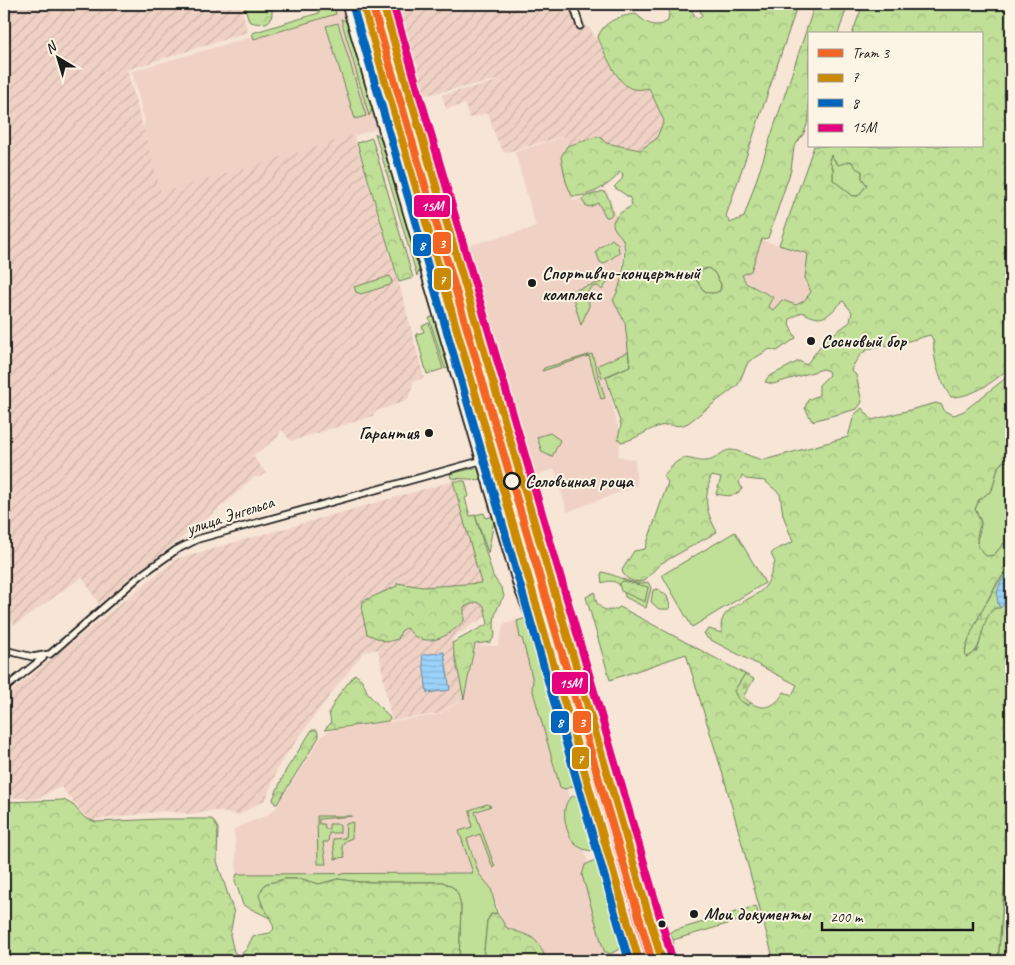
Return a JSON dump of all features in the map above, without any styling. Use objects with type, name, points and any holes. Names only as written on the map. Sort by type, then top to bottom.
[{"type":"main road","points":[[363,4],[639,961]]},
{"type":"main road","points":[[383,4],[662,961]]},
{"type":"main road","points":[[459,336],[477,331]]},
{"type":"main road","points":[[556,675],[561,686],[570,689],[577,682],[576,670]]},
{"type":"main road","points":[[567,715],[567,704],[574,696],[581,698],[587,708]]},
{"type":"street","points":[[345,4],[517,587],[530,619],[550,653]]},
{"type":"street","points":[[386,14],[390,4]]},
{"type":"street","points":[[573,4],[580,26]]},
{"type":"street","points":[[480,461],[487,456],[491,446]]},
{"type":"street","name":"улица Энгельса","points":[[4,689],[47,655],[59,648],[147,570],[176,550],[198,539],[480,461]]},
{"type":"street","points":[[4,650],[26,656],[47,655]]},
{"type":"shaded area","points":[[4,4],[240,4],[248,32],[127,70],[161,193],[352,136],[401,291],[424,378],[414,381],[408,400],[374,412],[373,416],[291,441],[281,429],[278,437],[253,456],[266,473],[260,477],[254,477],[228,501],[99,604],[82,577],[15,625],[4,612]]},
{"type":"shaded area","points":[[351,4],[358,4],[393,124],[354,136],[401,291],[200,347],[138,146],[145,122],[132,71],[276,30],[275,26]]},
{"type":"shaded area","points":[[394,4],[573,4],[580,26],[589,27],[625,85],[634,90],[649,88],[664,122],[660,132],[651,144],[640,150],[606,143],[599,136],[567,146],[564,136],[504,153],[495,135],[488,113],[469,118],[465,104],[446,109],[442,95],[498,81],[517,89],[497,80],[421,96]]},
{"type":"shaded area","points":[[565,136],[573,201],[606,190],[624,238],[621,272],[631,367],[606,379],[621,439],[618,456],[635,460],[637,486],[567,512],[555,469],[533,476],[466,246],[536,227],[515,152]]},
{"type":"shaded area","points":[[762,240],[809,254],[812,292],[796,308],[775,311],[768,307],[774,297],[745,281],[743,275],[751,272]]},
{"type":"shaded area","points":[[453,481],[494,611],[452,638],[464,699],[437,714],[391,720],[378,649],[364,652],[326,700],[279,765],[266,799],[239,815],[214,811],[191,814],[163,811],[94,820],[88,819],[61,787],[36,799],[4,797],[4,697],[176,559]]},
{"type":"shaded area","points":[[517,620],[617,961],[539,961],[505,931],[493,893],[473,873],[237,874],[234,829],[267,815],[275,809],[322,736],[330,730],[437,715],[465,699],[476,645],[498,646],[503,625]]},
{"type":"green space","points":[[244,4],[277,4],[273,6],[270,21],[261,24],[249,21]]},
{"type":"green space","points":[[317,4],[333,4],[336,14],[254,39],[252,33],[319,13]]},
{"type":"green space","points":[[346,4],[355,4],[486,446],[483,451],[479,450]]},
{"type":"green space","points":[[366,4],[380,4],[467,322],[465,326],[461,324]]},
{"type":"green space","points":[[670,4],[688,4],[696,18],[702,16],[698,4],[798,4],[726,216],[730,223],[744,217],[815,4],[848,4],[839,32],[808,32],[808,122],[804,133],[794,147],[791,170],[768,238],[762,239],[751,271],[742,275],[746,283],[773,297],[768,306],[773,310],[782,300],[796,305],[804,301],[811,292],[805,278],[808,254],[779,245],[813,148],[982,148],[982,32],[853,32],[863,4],[1011,4],[1011,366],[984,387],[968,394],[951,397],[937,369],[933,341],[930,335],[874,347],[860,356],[851,370],[856,375],[862,402],[857,409],[812,421],[805,408],[808,400],[819,395],[819,385],[829,375],[828,371],[823,369],[773,384],[765,382],[768,377],[799,361],[806,365],[825,340],[850,322],[852,312],[843,301],[825,317],[809,316],[802,312],[790,319],[789,325],[796,338],[777,351],[770,349],[748,362],[738,385],[688,423],[676,426],[659,426],[632,439],[621,442],[618,438],[621,425],[606,377],[630,366],[625,323],[613,300],[619,288],[625,253],[623,240],[615,230],[613,223],[618,215],[632,205],[630,198],[614,187],[622,179],[623,174],[620,172],[611,182],[599,190],[585,195],[572,196],[566,182],[561,157],[567,146],[599,136],[606,143],[640,150],[656,139],[664,121],[649,88],[633,89],[622,81],[612,67],[598,37],[608,23],[624,16],[636,14],[651,24],[659,25],[668,21]],"holes":[[[831,155],[838,165],[851,161],[857,169],[862,171],[862,178],[867,185],[858,196],[853,196],[833,180],[833,169],[829,160]],[[708,268],[714,272],[721,284],[720,291],[710,293],[701,287],[694,275],[695,271]]]},
{"type":"green space","points":[[341,19],[349,23],[373,107],[369,116]]},
{"type":"green space","points":[[396,21],[417,96],[411,94],[390,23]]},
{"type":"green space","points":[[338,23],[366,116],[355,119],[326,26]]},
{"type":"green space","points":[[419,99],[457,237],[452,239],[412,103]]},
{"type":"green space","points":[[375,133],[382,138],[420,267],[417,276]]},
{"type":"green space","points":[[372,138],[413,278],[399,282],[357,143]]},
{"type":"green space","points":[[831,155],[836,163],[850,161],[862,171],[862,178],[867,185],[858,196],[853,196],[833,180],[833,169],[829,160]]},
{"type":"green space","points":[[603,191],[607,195],[610,204],[612,214],[609,217],[606,217],[598,203],[590,207],[586,206],[582,200],[584,197]]},
{"type":"green space","points":[[612,239],[618,244],[619,253],[604,264],[600,262],[596,252]]},
{"type":"green space","points":[[466,260],[514,418],[517,418],[520,429],[515,435],[511,431],[461,263]]},
{"type":"green space","points":[[708,268],[714,272],[721,284],[720,291],[715,293],[704,290],[694,275],[695,271],[702,271]]},
{"type":"green space","points":[[390,276],[392,282],[390,285],[361,294],[356,292],[354,287]]},
{"type":"green space","points":[[609,280],[602,290],[598,286],[592,287],[588,291],[589,306],[581,325],[571,291]]},
{"type":"green space","points":[[436,316],[451,367],[445,369],[429,318]]},
{"type":"green space","points":[[429,323],[443,369],[427,374],[416,334],[424,332],[422,326]]},
{"type":"green space","points":[[469,337],[473,340],[496,415],[501,424],[541,561],[544,579],[573,680],[569,685],[565,683],[466,341]]},
{"type":"green space","points":[[628,352],[630,366],[602,378],[598,365]]},
{"type":"green space","points":[[592,354],[605,398],[601,399],[589,356],[542,371],[544,368]]},
{"type":"green space","points":[[1011,374],[1011,460],[1002,462],[998,467],[992,490],[979,500],[975,509],[981,523],[977,537],[978,545],[986,556],[994,555],[1011,535],[1011,565],[996,584],[975,625],[965,651],[976,652],[980,643],[985,618],[993,609],[1011,599],[1011,802],[998,961],[774,961],[726,785],[686,654],[610,680],[586,597],[595,592],[595,598],[599,606],[607,610],[620,607],[745,674],[734,691],[748,706],[751,703],[761,707],[770,706],[784,692],[792,695],[797,685],[707,638],[704,633],[709,629],[722,633],[721,624],[729,611],[758,593],[766,585],[775,562],[771,554],[775,550],[793,542],[783,515],[780,494],[765,481],[746,479],[742,476],[739,482],[742,489],[739,492],[730,496],[716,494],[721,478],[711,476],[707,492],[707,505],[717,532],[660,564],[644,581],[637,582],[627,578],[622,570],[634,551],[645,549],[668,482],[663,476],[675,463],[683,458],[710,461],[727,450],[731,450],[764,460],[848,437],[854,415],[862,408],[872,420],[936,403],[942,405],[944,411],[954,415],[964,411]]},
{"type":"green space","points":[[550,433],[560,440],[552,457],[542,452],[537,437]]},
{"type":"green space","points":[[515,439],[522,445],[532,478],[524,480],[513,441]]},
{"type":"green space","points":[[1011,460],[1011,535],[994,555],[986,557],[977,544],[981,524],[975,509],[979,500],[992,490],[998,467],[1002,462]]},
{"type":"green space","points":[[475,468],[480,470],[484,480],[451,478],[450,474]]},
{"type":"green space","points":[[453,481],[465,481],[469,496],[465,498],[470,516],[475,515],[493,576],[502,589],[504,596],[495,614],[495,635],[491,642],[475,644],[464,699],[452,643],[488,624],[484,606],[477,602],[464,607],[464,621],[443,637],[431,640],[416,637],[406,628],[401,631],[398,639],[387,642],[367,634],[362,612],[363,601],[397,586],[397,583],[423,587],[481,583]]},
{"type":"green space","points":[[502,509],[534,622],[517,585],[497,511]]},
{"type":"green space","points":[[484,513],[486,518],[493,516],[494,521],[488,553],[475,515]]},
{"type":"green space","points":[[735,532],[765,583],[692,627],[662,575]]},
{"type":"green space","points":[[1011,565],[998,603],[1000,608],[995,608],[990,614],[986,620],[977,649],[966,657],[969,639],[975,625],[990,596]]},
{"type":"green space","points":[[602,572],[631,582],[648,582],[651,588],[646,608],[625,597],[624,592],[617,583],[610,581],[602,583]]},
{"type":"green space","points":[[623,581],[648,587],[645,602],[621,591],[619,584]]},
{"type":"green space","points":[[658,589],[667,596],[669,609],[659,609],[651,602],[653,590]]},
{"type":"green space","points":[[526,618],[549,681],[576,776],[574,786],[565,789],[560,787],[532,688],[533,681],[522,638],[520,638],[517,621]]},
{"type":"green space","points":[[355,674],[362,680],[368,694],[390,718],[388,721],[324,730],[331,723],[329,712],[340,693]]},
{"type":"green space","points":[[745,674],[754,679],[743,697],[751,703],[748,706],[738,699],[734,691]]},
{"type":"green space","points":[[573,700],[579,703],[657,961],[644,961],[615,867],[571,706]]},
{"type":"green space","points":[[312,730],[317,730],[319,737],[277,804],[275,804],[273,799],[286,770]]},
{"type":"green space","points":[[573,796],[580,797],[585,801],[592,814],[599,845],[594,851],[577,846],[570,837],[565,811],[566,805]]},
{"type":"green space","points":[[64,800],[73,805],[85,818],[96,822],[212,819],[218,828],[217,861],[234,913],[230,935],[234,952],[239,955],[246,950],[253,936],[270,933],[274,929],[259,895],[265,884],[285,879],[302,879],[319,884],[338,879],[360,882],[443,882],[454,888],[458,894],[461,906],[459,961],[4,961],[4,802]]},
{"type":"green space","points":[[1011,802],[1011,961],[998,961]]},
{"type":"green space","points":[[487,804],[491,806],[475,812],[495,867],[493,868],[480,834],[467,839],[479,874],[491,888],[497,913],[491,914],[487,921],[483,961],[459,961],[461,906],[454,888],[443,882],[360,882],[338,879],[319,884],[302,879],[285,879],[265,884],[261,905],[272,919],[243,905],[235,880],[237,874],[473,873],[459,831],[472,827],[470,810]]},
{"type":"green space","points":[[317,816],[352,816],[319,819],[319,824],[324,824],[325,829],[329,829],[329,824],[338,824],[340,826],[340,833],[329,833],[328,842],[323,842],[326,864],[318,864]]},
{"type":"green space","points":[[353,822],[352,838],[345,841],[342,846],[345,857],[335,859],[333,839],[345,838],[346,824]]},
{"type":"green space","points":[[627,823],[637,831],[643,842],[644,855],[640,867]]},
{"type":"green space","points":[[595,860],[602,864],[626,939],[623,947],[610,954],[604,951],[582,875],[585,865]]},
{"type":"green space","points":[[756,906],[760,919],[753,921],[751,917],[673,940],[670,932]]},
{"type":"green space","points":[[497,913],[507,928],[528,935],[536,941],[547,961],[483,961],[487,921],[491,914]]},
{"type":"green space","points":[[673,940],[674,944],[667,946],[666,942]]},
{"type":"water","points":[[1011,570],[1011,599],[1000,608],[997,597],[999,587]]},
{"type":"water","points":[[444,652],[450,690],[427,693],[422,655]]},
{"type":"tram line","name":"3","points":[[372,4],[652,961]]},
{"type":"transit line","name":"7","points":[[363,4],[639,961]]},
{"type":"transit line","name":"15М","points":[[373,4],[649,958]]},
{"type":"transit line","name":"7","points":[[383,4],[662,961]]},
{"type":"transit line","name":"15М","points":[[393,4],[672,958]]},
{"type":"transit line","name":"8","points":[[353,7],[629,961]]},
{"type":"transit line","name":"8","points":[[373,7],[652,961]]},
{"type":"place","name":"Спортивно-концертный комплекс","points":[[532,283]]},
{"type":"place","name":"Сосновый бор","points":[[811,341]]},
{"type":"place","name":"Гарантия","points":[[429,433]]},
{"type":"place","name":"Соловьиная роща","points":[[512,481]]},
{"type":"place","name":"Мои документы","points":[[694,914]]}]
